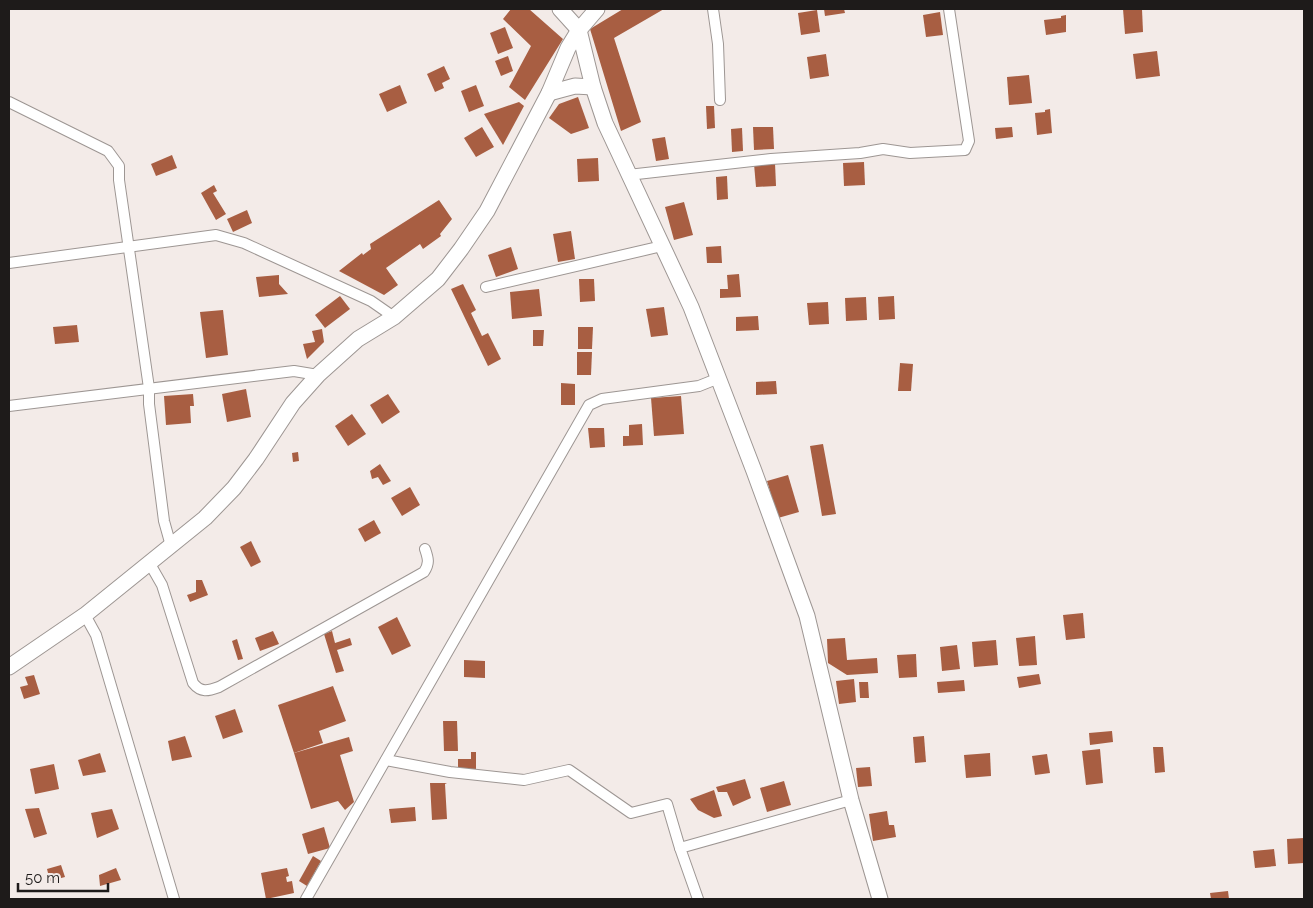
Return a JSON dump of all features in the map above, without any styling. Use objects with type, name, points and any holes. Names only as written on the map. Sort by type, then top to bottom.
[{"type":"street","points":[[560,9],[578,30],[605,123],[691,307],[806,616],[851,800],[880,899]]},
{"type":"street","points":[[9,667],[85,615],[206,518],[234,488],[256,459],[293,403],[318,375],[358,339],[394,316],[438,279],[487,210],[549,94],[568,48],[578,30],[597,9]]},
{"type":"street","points":[[714,9],[718,44],[720,100]]},
{"type":"street","points":[[628,175],[771,159],[860,153],[883,149],[910,153],[965,150],[968,141],[949,9]]},
{"type":"street","points":[[549,94],[575,86],[593,87]]},
{"type":"street","points":[[9,102],[108,151],[119,166],[149,388],[149,404],[164,521],[171,546]]},
{"type":"street","points":[[9,263],[216,236],[244,243],[371,301],[394,316]]},
{"type":"street","points":[[486,287],[662,246]]},
{"type":"street","points":[[9,406],[294,371],[318,375]]},
{"type":"street","points":[[306,899],[589,405],[602,399],[699,386],[719,378]]},
{"type":"street","points":[[150,564],[162,585],[193,683],[198,689],[207,692],[219,688],[424,572],[428,566],[429,559],[425,549]]},
{"type":"street","points":[[85,615],[96,635],[174,899]]},
{"type":"street","points":[[386,760],[450,772],[524,780],[570,770],[631,813],[667,804],[698,899]]},
{"type":"street","points":[[680,848],[851,800]]},
{"type":"building","points":[[511,9],[529,9],[563,39],[525,100],[509,87],[531,46],[503,19]]},
{"type":"building","points":[[623,9],[664,9],[614,38],[641,122],[621,131],[590,29]]},
{"type":"building","points":[[824,9],[844,9],[845,13],[825,16]]},
{"type":"building","points":[[1123,9],[1142,9],[1143,32],[1125,34]]},
{"type":"building","points":[[817,10],[820,32],[801,35],[798,13]]},
{"type":"building","points":[[940,12],[943,35],[926,37],[923,15]]},
{"type":"building","points":[[1066,15],[1066,32],[1046,35],[1044,20],[1061,18],[1061,16]]},
{"type":"building","points":[[505,27],[513,48],[498,54],[490,33]]},
{"type":"building","points":[[1157,51],[1160,76],[1136,79],[1133,54]]},
{"type":"building","points":[[826,54],[829,76],[810,79],[807,57]]},
{"type":"building","points":[[508,56],[513,71],[501,76],[495,61]]},
{"type":"building","points":[[444,66],[450,79],[442,83],[444,88],[435,92],[427,74]]},
{"type":"building","points":[[1029,75],[1032,103],[1009,105],[1007,77]]},
{"type":"building","points":[[400,85],[407,103],[387,112],[379,94]]},
{"type":"building","points":[[476,85],[484,106],[469,112],[461,91]]},
{"type":"building","points":[[578,97],[589,128],[571,134],[549,118],[559,104]]},
{"type":"building","points":[[519,102],[524,106],[503,145],[484,114]]},
{"type":"building","points":[[706,106],[714,106],[715,128],[707,129]]},
{"type":"building","points":[[1050,109],[1052,133],[1037,135],[1035,113],[1045,112],[1045,110]]},
{"type":"building","points":[[482,127],[494,147],[476,157],[464,138]]},
{"type":"building","points":[[753,127],[773,127],[774,149],[754,150]]},
{"type":"building","points":[[1012,127],[1013,137],[996,139],[995,128]]},
{"type":"building","points":[[742,128],[743,151],[732,152],[731,129]]},
{"type":"building","points":[[665,137],[669,159],[656,161],[652,139]]},
{"type":"building","points":[[172,155],[177,168],[156,176],[151,164]]},
{"type":"building","points":[[598,158],[599,181],[578,182],[577,159]]},
{"type":"building","points":[[864,162],[865,185],[844,186],[843,163]]},
{"type":"building","points":[[775,163],[776,186],[756,187],[754,164]]},
{"type":"building","points":[[727,176],[728,199],[717,200],[716,177]]},
{"type":"building","points":[[214,185],[217,191],[213,193],[226,214],[216,220],[201,193]]},
{"type":"building","points":[[439,200],[452,219],[440,234],[441,236],[423,249],[420,244],[386,268],[398,285],[384,295],[339,271],[362,253],[363,255],[371,249],[370,244]]},
{"type":"building","points":[[684,202],[693,235],[674,240],[665,207]]},
{"type":"building","points":[[247,210],[252,223],[233,232],[227,219]]},
{"type":"building","points":[[571,231],[575,259],[558,262],[553,234]]},
{"type":"building","points":[[721,246],[722,263],[707,263],[706,247]]},
{"type":"building","points":[[511,247],[518,269],[496,277],[488,255]]},
{"type":"building","points":[[739,274],[741,297],[720,298],[720,289],[728,289],[727,275]]},
{"type":"building","points":[[279,275],[279,284],[288,294],[259,297],[256,277]]},
{"type":"building","points":[[579,279],[594,279],[595,301],[580,302]]},
{"type":"building","points":[[463,284],[476,310],[471,313],[482,336],[488,333],[501,359],[488,366],[451,289]]},
{"type":"building","points":[[539,289],[542,316],[512,319],[510,292]]},
{"type":"building","points":[[340,296],[350,309],[325,328],[315,315]]},
{"type":"building","points":[[894,296],[895,319],[879,320],[878,297]]},
{"type":"building","points":[[866,297],[867,320],[846,321],[845,298]]},
{"type":"building","points":[[828,302],[829,324],[809,325],[807,303]]},
{"type":"building","points":[[664,307],[668,335],[651,337],[646,309]]},
{"type":"building","points":[[223,310],[228,355],[206,358],[200,312]]},
{"type":"building","points":[[758,316],[759,330],[736,331],[736,317]]},
{"type":"building","points":[[77,325],[79,342],[55,344],[53,327]]},
{"type":"building","points":[[578,327],[593,327],[592,349],[578,349]]},
{"type":"building","points":[[322,329],[324,342],[307,359],[303,344],[315,342],[312,331]]},
{"type":"building","points":[[533,330],[544,330],[543,346],[533,346]]},
{"type":"building","points":[[577,352],[592,352],[591,375],[577,375]]},
{"type":"building","points":[[900,363],[913,364],[911,391],[898,391]]},
{"type":"building","points":[[776,381],[777,394],[756,395],[756,382]]},
{"type":"building","points":[[561,383],[575,384],[575,405],[561,405]]},
{"type":"building","points":[[246,389],[251,417],[227,422],[222,394]]},
{"type":"building","points":[[193,394],[194,406],[190,406],[191,423],[166,425],[164,396]]},
{"type":"building","points":[[388,394],[400,412],[382,424],[370,405]]},
{"type":"building","points":[[681,396],[684,434],[654,436],[651,398]]},
{"type":"building","points":[[352,414],[366,434],[348,446],[335,426]]},
{"type":"building","points":[[642,424],[643,445],[623,446],[623,436],[629,436],[629,425]]},
{"type":"building","points":[[588,428],[604,428],[605,447],[590,448]]},
{"type":"building","points":[[823,444],[836,514],[822,516],[810,446]]},
{"type":"building","points":[[298,452],[299,461],[293,462],[292,453]]},
{"type":"building","points":[[380,464],[391,481],[383,485],[378,477],[372,479],[370,471]]},
{"type":"building","points":[[788,475],[799,512],[778,518],[767,481]]},
{"type":"building","points":[[410,487],[420,505],[402,516],[391,498]]},
{"type":"building","points":[[374,520],[381,533],[365,542],[358,529]]},
{"type":"building","points":[[251,541],[261,562],[251,567],[240,547]]},
{"type":"building","points":[[196,580],[202,580],[208,595],[190,602],[187,595],[196,592]]},
{"type":"building","points":[[1083,613],[1085,638],[1066,640],[1063,615]]},
{"type":"building","points":[[397,617],[411,646],[392,655],[378,627]]},
{"type":"building","points":[[273,631],[279,644],[260,651],[255,638]]},
{"type":"building","points":[[332,631],[335,643],[350,638],[352,645],[337,650],[344,671],[336,673],[324,634]]},
{"type":"building","points":[[1035,636],[1037,665],[1019,666],[1016,638]]},
{"type":"building","points":[[845,638],[847,660],[877,658],[878,673],[847,675],[828,663],[827,639]]},
{"type":"building","points":[[237,639],[243,659],[238,660],[232,641]]},
{"type":"building","points":[[996,640],[998,665],[974,667],[972,642]]},
{"type":"building","points":[[957,645],[960,669],[942,671],[940,647]]},
{"type":"building","points":[[916,654],[917,677],[899,678],[897,655]]},
{"type":"building","points":[[464,660],[485,661],[485,678],[464,677]]},
{"type":"building","points":[[1039,674],[1041,684],[1019,688],[1017,677]]},
{"type":"building","points":[[34,675],[40,694],[24,699],[20,687],[28,685],[25,677]]},
{"type":"building","points":[[854,679],[856,702],[839,704],[836,681]]},
{"type":"building","points":[[964,680],[965,691],[938,693],[937,682]]},
{"type":"building","points":[[859,682],[868,682],[869,698],[860,698]]},
{"type":"building","points":[[333,686],[346,721],[319,731],[323,743],[294,753],[278,705]]},
{"type":"building","points":[[235,709],[243,732],[223,739],[215,716]]},
{"type":"building","points":[[443,721],[457,721],[458,751],[444,751]]},
{"type":"building","points":[[1112,731],[1113,742],[1090,745],[1089,733]]},
{"type":"building","points":[[185,736],[192,757],[172,761],[168,741]]},
{"type":"building","points":[[924,736],[926,762],[915,763],[913,737]]},
{"type":"building","points":[[349,737],[353,751],[340,755],[354,802],[345,810],[338,801],[311,809],[294,753]]},
{"type":"building","points":[[1153,747],[1163,747],[1165,772],[1155,773]]},
{"type":"building","points":[[1100,749],[1103,783],[1086,785],[1082,751]]},
{"type":"building","points":[[471,752],[476,752],[476,771],[458,771],[458,759],[471,759]]},
{"type":"building","points":[[100,753],[106,772],[83,776],[78,760]]},
{"type":"building","points":[[990,753],[991,776],[966,778],[964,755]]},
{"type":"building","points":[[1047,754],[1050,773],[1035,775],[1032,756]]},
{"type":"building","points":[[54,764],[59,789],[35,794],[30,769]]},
{"type":"building","points":[[870,767],[872,786],[858,787],[856,768]]},
{"type":"building","points":[[745,779],[751,798],[733,806],[727,792],[718,792],[716,787]]},
{"type":"building","points":[[784,781],[791,805],[767,812],[760,788]]},
{"type":"building","points":[[430,783],[447,783],[445,784],[447,819],[432,820]]},
{"type":"building","points":[[714,790],[722,816],[714,818],[698,810],[690,799]]},
{"type":"building","points":[[415,807],[416,821],[391,823],[389,809]]},
{"type":"building","points":[[39,808],[47,834],[34,838],[25,809]]},
{"type":"building","points":[[112,809],[119,829],[97,838],[91,813]]},
{"type":"building","points":[[887,811],[889,825],[894,825],[896,837],[873,841],[869,814]]},
{"type":"building","points":[[324,827],[330,848],[308,854],[302,834]]},
{"type":"building","points":[[1304,838],[1304,863],[1288,864],[1287,839]]},
{"type":"building","points":[[1274,849],[1276,866],[1255,868],[1253,851]]},
{"type":"building","points":[[313,856],[321,861],[307,886],[299,881]]},
{"type":"building","points":[[61,865],[65,877],[50,881],[47,869]]},
{"type":"building","points":[[116,868],[121,880],[100,886],[99,875]]},
{"type":"building","points":[[287,868],[289,876],[286,877],[287,882],[292,881],[294,893],[266,899],[261,873]]},
{"type":"building","points":[[1228,891],[1229,899],[1211,899],[1210,893]]}]
